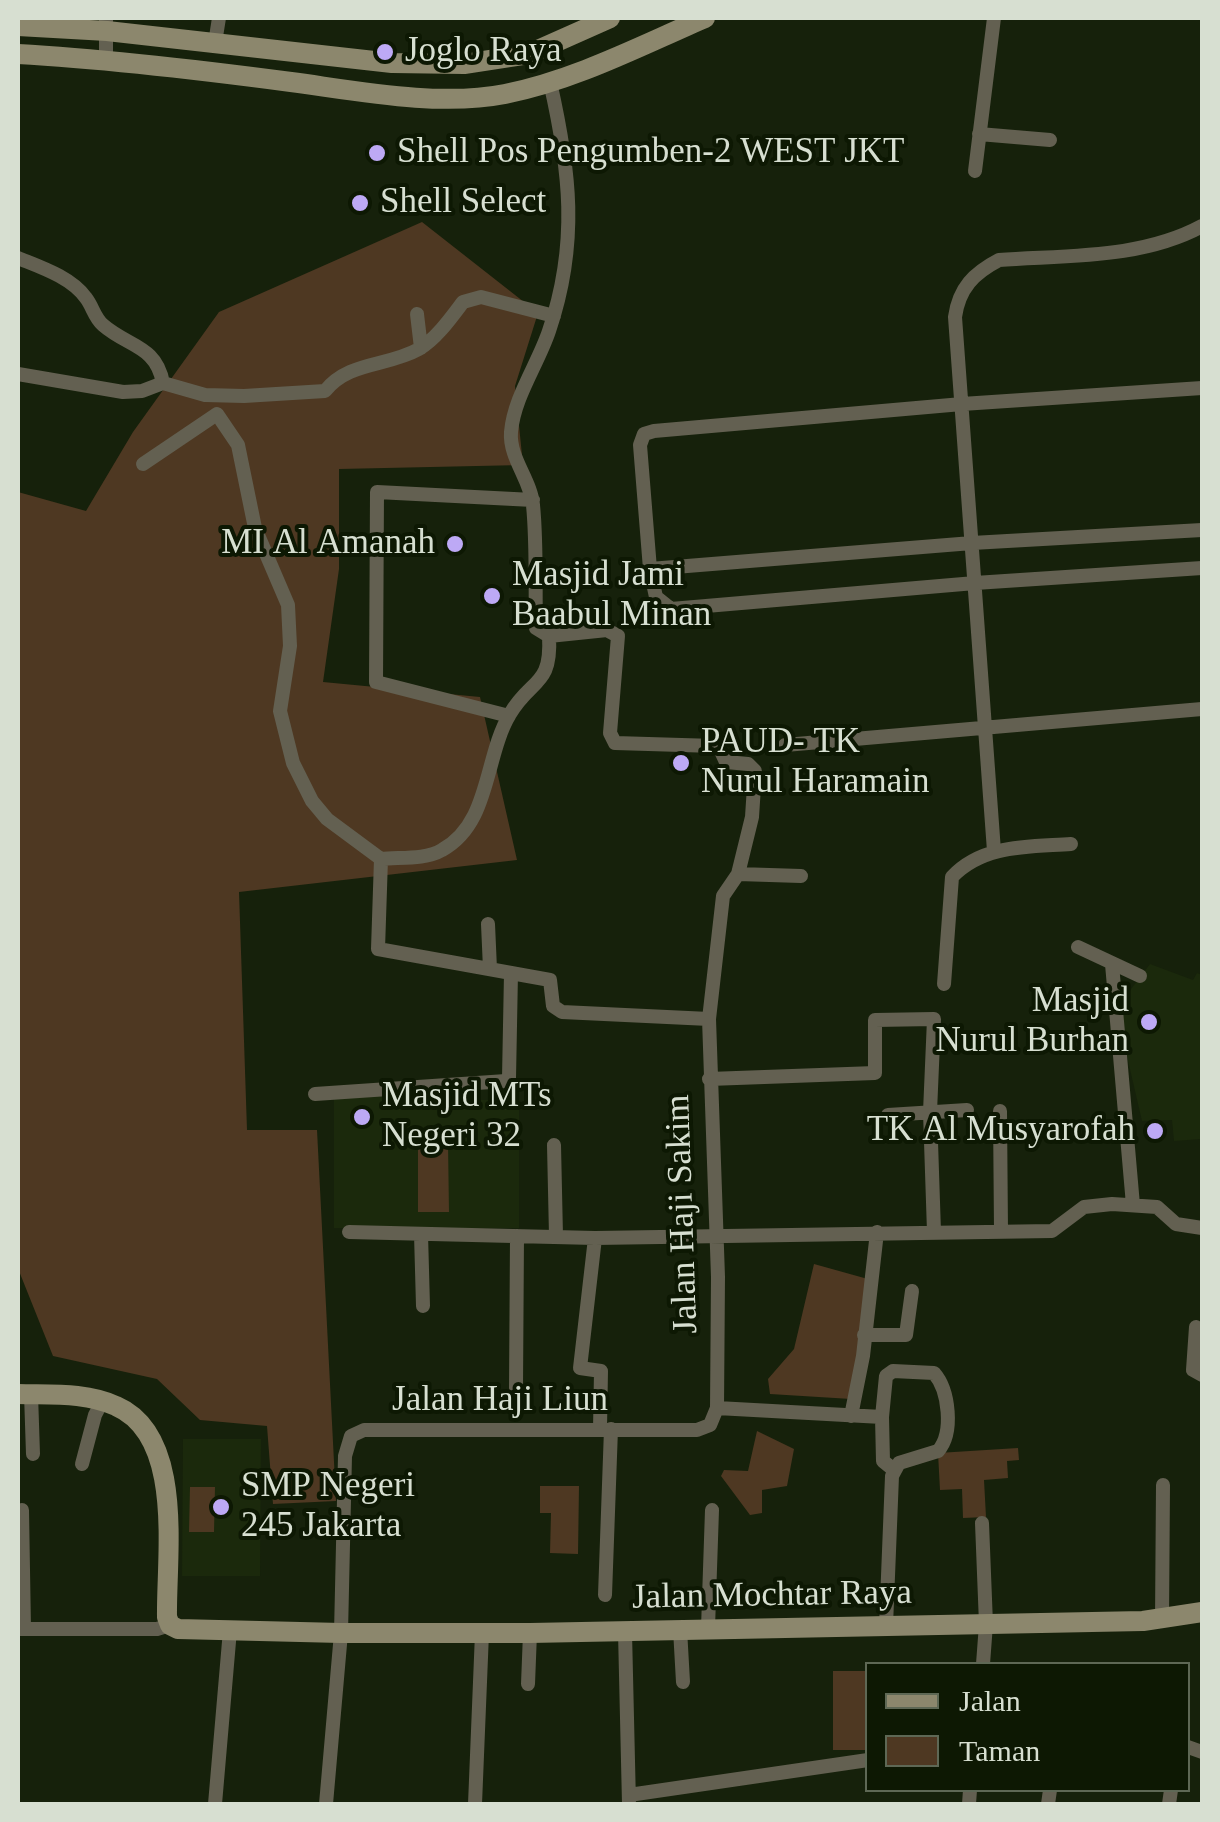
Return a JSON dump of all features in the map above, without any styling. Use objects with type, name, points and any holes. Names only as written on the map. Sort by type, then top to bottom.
[{"type":"street","points":[[215,43],[218,18]]},
{"type":"street","points":[[18,26],[107,24],[215,43],[392,63],[464,64],[529,54],[610,18]]},
{"type":"street","points":[[18,54],[106,60],[402,96],[502,94],[591,68],[704,18]]},
{"type":"street","points":[[974,171],[994,18]]},
{"type":"street","points":[[63,23],[64,56]]},
{"type":"street","points":[[106,60],[107,24]]},
{"type":"street","points":[[576,34],[591,68]]},
{"type":"street","points":[[206,394],[238,445],[255,528],[288,604],[290,646],[280,710],[293,763],[312,801],[327,819],[380,859],[430,855],[443,850],[460,835],[482,801],[509,716],[546,674],[550,636],[536,628],[533,500],[512,448],[511,433],[521,397],[554,316],[567,259],[570,202],[566,154],[550,82]]},
{"type":"street","points":[[980,134],[1050,140]]},
{"type":"street","points":[[994,852],[955,316],[958,296],[984,268],[999,260],[1148,248],[1177,240],[1202,226]]},
{"type":"street","points":[[18,258],[50,272],[85,296],[96,319],[106,328],[151,355],[163,383]]},
{"type":"street","points":[[18,374],[123,392],[142,391],[163,383],[206,394],[244,396],[325,390],[349,370],[422,348],[463,302],[472,298],[554,316]]},
{"type":"street","points":[[417,314],[422,348]]},
{"type":"street","points":[[1202,388],[654,430],[644,434],[640,445],[650,568],[656,597],[671,609],[1202,568]]},
{"type":"street","points":[[143,464],[217,414]]},
{"type":"street","points":[[509,716],[376,682],[378,492],[533,500]]},
{"type":"street","points":[[650,568],[1202,530]]},
{"type":"street","name":"Jalan Haji Sakim","points":[[550,636],[607,630],[618,636],[610,733],[616,743],[716,746],[726,762],[754,766],[752,817],[738,874],[723,896],[709,1019],[717,1408]]},
{"type":"street","points":[[785,745],[1202,710]]},
{"type":"street","points":[[944,984],[952,877],[971,860],[994,852],[1071,844]]},
{"type":"street","points":[[380,859],[378,949],[550,980],[553,1006],[562,1012],[709,1019]]},
{"type":"street","points":[[738,874],[801,876]]},
{"type":"street","points":[[488,924],[490,969]]},
{"type":"street","points":[[1078,947],[1140,976]]},
{"type":"street","points":[[1112,964],[1133,1205]]},
{"type":"street","points":[[315,1094],[506,1081],[511,973]]},
{"type":"street","points":[[709,1079],[876,1073],[876,1020],[934,1019],[930,1112],[934,1232]]},
{"type":"street","points":[[888,1115],[967,1110]]},
{"type":"street","points":[[1000,1111],[1001,1231]]},
{"type":"street","points":[[554,1144],[556,1236]]},
{"type":"street","points":[[349,1232],[596,1238],[1052,1231],[1084,1207],[1133,1205],[1158,1207],[1176,1224],[1202,1228]]},
{"type":"street","points":[[852,1416],[877,1232]]},
{"type":"street","points":[[421,1234],[423,1306]]},
{"type":"street","points":[[516,1388],[517,1236]]},
{"type":"street","points":[[596,1238],[580,1368],[601,1371],[606,1429],[605,1595]]},
{"type":"street","points":[[864,1335],[894,1338],[908,1334],[912,1291]]},
{"type":"street","points":[[1196,1327],[1193,1370],[1202,1375]]},
{"type":"street","points":[[886,1626],[894,1470],[900,1464],[930,1456],[943,1445],[948,1430],[940,1380],[928,1371],[889,1372],[882,1417],[884,1461],[894,1470]]},
{"type":"street","points":[[22,1510],[21,1629],[170,1626],[166,1618],[166,1489],[160,1452],[144,1426],[118,1406],[83,1396],[24,1394],[33,1454]]},
{"type":"street","points":[[82,1464],[94,1416],[102,1402]]},
{"type":"street","points":[[717,1408],[882,1417]]},
{"type":"street","name":"Jalan Haji Liun","points":[[342,1634],[345,1456],[351,1436],[364,1430],[696,1430],[710,1424],[717,1408]]},
{"type":"street","points":[[1162,1620],[1163,1485]]},
{"type":"street","points":[[708,1628],[712,1510]]},
{"type":"street","points":[[982,1523],[984,1662]]},
{"type":"street","name":"Jalan Mochtar Raya","points":[[170,1626],[342,1634],[624,1632],[1162,1620],[1202,1612]]},
{"type":"street","points":[[680,1628],[683,1682]]},
{"type":"street","points":[[215,1804],[230,1630]]},
{"type":"street","points":[[624,1632],[629,1800],[865,1760]]},
{"type":"street","points":[[475,1804],[482,1633]]},
{"type":"street","points":[[528,1684],[530,1633]]},
{"type":"street","points":[[326,1804],[342,1634]]},
{"type":"shaded area","points":[[1150,964],[1193,980],[1197,973],[1202,975],[1201,1139],[1174,1141],[1172,1120],[1142,1121],[1116,1009]]},
{"type":"shaded area","points":[[393,1092],[394,1100],[519,1100],[519,1228],[334,1228],[334,1093]]},
{"type":"shaded area","name":"SMP Negeri 245 Jakarta","points":[[183,1439],[261,1439],[260,1576],[182,1576]]},
{"type":"green space","points":[[422,222],[538,313],[515,386],[523,465],[339,469],[339,569],[323,682],[480,697],[517,860],[239,892],[247,1130],[317,1130],[336,1501],[273,1504],[267,1426],[200,1420],[157,1379],[53,1356],[19,1271],[18,492],[86,511],[133,432],[219,312]]},
{"type":"green space","points":[[418,1143],[448,1143],[449,1212],[418,1212]]},
{"type":"green space","points":[[814,1264],[875,1281],[851,1399],[770,1394],[768,1379],[794,1349]]},
{"type":"green space","points":[[757,1431],[794,1449],[787,1486],[762,1490],[762,1513],[750,1515],[721,1476],[724,1470],[748,1471]]},
{"type":"green space","points":[[1018,1448],[1019,1460],[1007,1461],[1008,1478],[984,1480],[986,1517],[963,1518],[962,1489],[940,1490],[938,1453]]},
{"type":"green space","points":[[540,1486],[579,1486],[578,1554],[550,1553],[551,1513],[540,1513]]},
{"type":"green space","points":[[190,1487],[215,1487],[214,1532],[189,1532]]},
{"type":"green space","points":[[833,1671],[865,1671],[865,1750],[833,1750]]},
{"type":"place","name":"Joglo Raya","points":[[385,52]]},
{"type":"place","name":"Shell Pos Pengumben-2 WEST JKT","points":[[377,153]]},
{"type":"place","name":"Shell Select","points":[[360,203]]},
{"type":"place","name":"MI Al Amanah","points":[[455,544]]},
{"type":"place","name":"Masjid Jami Baabul Minan","points":[[492,596]]},
{"type":"place","name":"PAUD- TK Nurul Haramain","points":[[681,763]]},
{"type":"place","name":"Masjid Nurul Burhan","points":[[1149,1022]]},
{"type":"place","name":"Masjid MTs Negeri 32","points":[[362,1117]]},
{"type":"place","name":"TK Al Musyarofah","points":[[1155,1131]]},
{"type":"place","name":"SMP Negeri 245 Jakarta","points":[[221,1507]]}]
